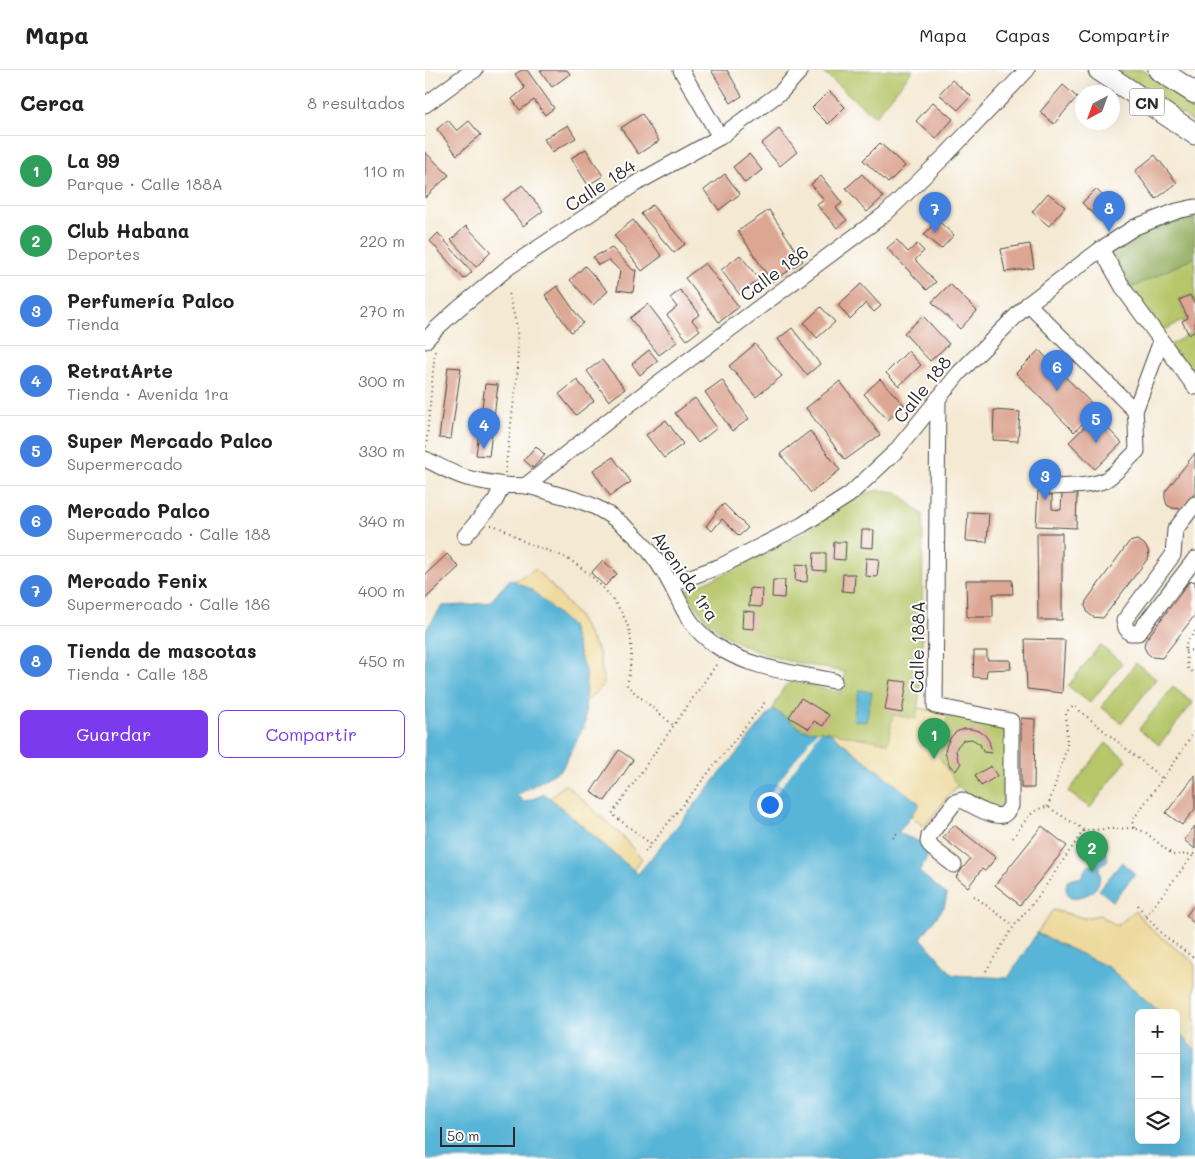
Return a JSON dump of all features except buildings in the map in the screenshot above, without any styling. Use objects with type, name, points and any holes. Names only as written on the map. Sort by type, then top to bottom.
[{"type":"highway","name":"CN","points":[[1099,70],[1195,134]]},
{"type":"highway","name":"CN","points":[[1159,70],[1195,93]]},
{"type":"street","points":[[425,105],[475,70]]},
{"type":"street","points":[[681,70],[720,138]]},
{"type":"street","name":"Calle 184","points":[[425,342],[458,309],[509,267],[635,184],[720,138],[781,92],[801,70]]},
{"type":"street","name":"Calle 186","points":[[525,486],[622,410],[885,214],[945,156],[1027,70]]},
{"type":"street","name":"Calle 188","points":[[671,584],[721,566],[802,525],[849,494],[895,452],[959,373],[1027,304],[1101,249],[1135,227],[1195,206]]},
{"type":"street","points":[[1101,249],[1125,291],[1195,387]]},
{"type":"street","points":[[1027,304],[1135,411]]},
{"type":"street","points":[[1052,484],[1051,487],[1084,486],[1106,480],[1137,451],[1135,411],[1161,340]]},
{"type":"street","name":"Calle 188A","points":[[938,398],[935,706],[1011,721],[1011,806],[1001,816],[993,815],[961,800],[955,802],[929,836],[928,842],[932,848],[955,865]]},
{"type":"street","name":"Avenida 1ra","points":[[425,459],[465,477],[503,485],[525,486],[584,502],[599,509],[640,540],[659,564],[690,621],[715,645],[767,668],[834,681]]},
{"type":"street","points":[[465,536],[495,501],[503,485]]},
{"type":"street","points":[[1173,555],[1192,563],[1138,632],[1130,633],[1124,621],[1173,555],[1175,530],[1195,504]]},
{"type":"path","points":[[503,485],[518,367],[517,326],[508,293],[509,267]]},
{"type":"path","points":[[425,459],[437,328]]},
{"type":"path","points":[[476,523],[503,528],[520,539],[563,556],[582,567],[601,585],[623,617],[629,632],[631,668],[627,686],[673,726]]},
{"type":"path","points":[[1195,631],[1185,646],[1188,668],[1195,674]]},
{"type":"path","points":[[1185,651],[1194,650]]},
{"type":"path","points":[[651,844],[611,814],[725,651]]},
{"type":"path","points":[[645,852],[765,702]]},
{"type":"path","points":[[1048,807],[1067,747],[1066,712],[1074,706],[1163,779]]},
{"type":"path","points":[[1134,828],[1132,821],[1181,754],[1195,730]]},
{"type":"path","points":[[1013,838],[1035,810],[1048,807],[1084,830],[1134,828],[1145,832],[1173,855],[1195,854]]},
{"type":"path","points":[[985,971],[1014,926],[1038,897],[1084,830]]},
{"type":"path","points":[[893,838],[897,833]]},
{"type":"path","points":[[1146,916],[1195,854]]},
{"type":"path","points":[[974,896],[1014,926]]},
{"type":"path","points":[[1138,905],[1162,934],[1195,959]]},
{"type":"green space","points":[[820,70],[913,70],[875,117]]},
{"type":"green space","points":[[1117,70],[1143,70],[1195,105],[1195,123]]},
{"type":"green space","points":[[1195,207],[1195,257],[1125,291],[1101,249]]},
{"type":"green space","points":[[1195,257],[1195,304],[1190,295],[1179,300],[1188,318],[1156,334],[1125,291]]},
{"type":"green space","points":[[1195,331],[1195,387],[1166,347]]},
{"type":"green space","points":[[878,490],[897,492],[923,515],[922,658],[918,708],[1007,723],[1004,808],[996,811],[972,798],[957,786],[924,827],[911,816],[920,804],[829,732],[803,730],[773,709],[784,687],[792,681],[841,693],[845,672],[806,665],[748,648],[731,639],[715,627],[701,613],[686,590],[725,574],[804,533],[853,497]]},
{"type":"green space","points":[[1100,645],[1122,663],[1090,703],[1068,686]]},
{"type":"green space","points":[[1136,663],[1156,679],[1122,723],[1101,707]]},
{"type":"green space","points":[[1173,687],[1193,703],[1159,745],[1139,729]]},
{"type":"green space","points":[[1106,743],[1127,760],[1090,808],[1068,792]]},
{"type":"sand","points":[[535,569],[578,616],[599,653],[604,684],[585,703],[586,674],[514,581]]},
{"type":"sand","points":[[918,708],[948,714],[939,757],[957,785],[924,827],[911,816],[920,804],[829,732],[888,743],[893,715],[916,719]]},
{"type":"sand","points":[[565,784],[621,835],[642,859],[633,870],[550,798]]},
{"type":"sand","points":[[1053,910],[1084,918],[1100,915],[1117,926],[1135,911],[1153,931],[1195,963],[1195,1050],[1180,1033],[1180,1009],[1156,1009],[1108,967],[1037,933]]},
{"type":"water","points":[[510,579],[531,589],[571,626],[586,674],[585,724],[562,769],[517,795],[524,802],[545,794],[638,874],[773,709],[803,730],[829,732],[920,804],[898,833],[932,847],[919,872],[947,895],[944,907],[921,938],[953,975],[1008,978],[1037,933],[1108,967],[1156,1009],[1135,1009],[1135,1144],[1180,1144],[1180,1033],[1195,1050],[1195,1159],[425,1159],[425,631],[442,606],[490,602]]},
{"type":"water","points":[[859,690],[872,692],[866,722],[853,720]]},
{"type":"water","points":[[1102,850],[1106,853],[1108,859],[1099,866],[1099,881],[1094,890],[1081,897],[1070,897],[1066,888],[1068,880],[1081,878],[1086,868],[1093,865],[1094,855]]},
{"type":"water","points":[[1122,862],[1135,874],[1113,901],[1099,890]]},
{"type":"pier","points":[[817,731],[820,731],[814,739],[815,741],[763,811],[759,808]]},
{"type":"place","name":"Tienda de mascotas","points":[[1109,232]]},
{"type":"place","name":"Mercado Fenix","points":[[935,233]]},
{"type":"place","name":"Mercado Palco","points":[[1057,391]]},
{"type":"place","name":"Super Mercado Palco","points":[[1096,443]]},
{"type":"place","name":"RetratArte","points":[[484,449]]},
{"type":"place","name":"Perfumería Palco","points":[[1045,500]]},
{"type":"place","name":"La 99","points":[[934,759]]},
{"type":"place","name":"Club Habana","points":[[1092,872]]}]
